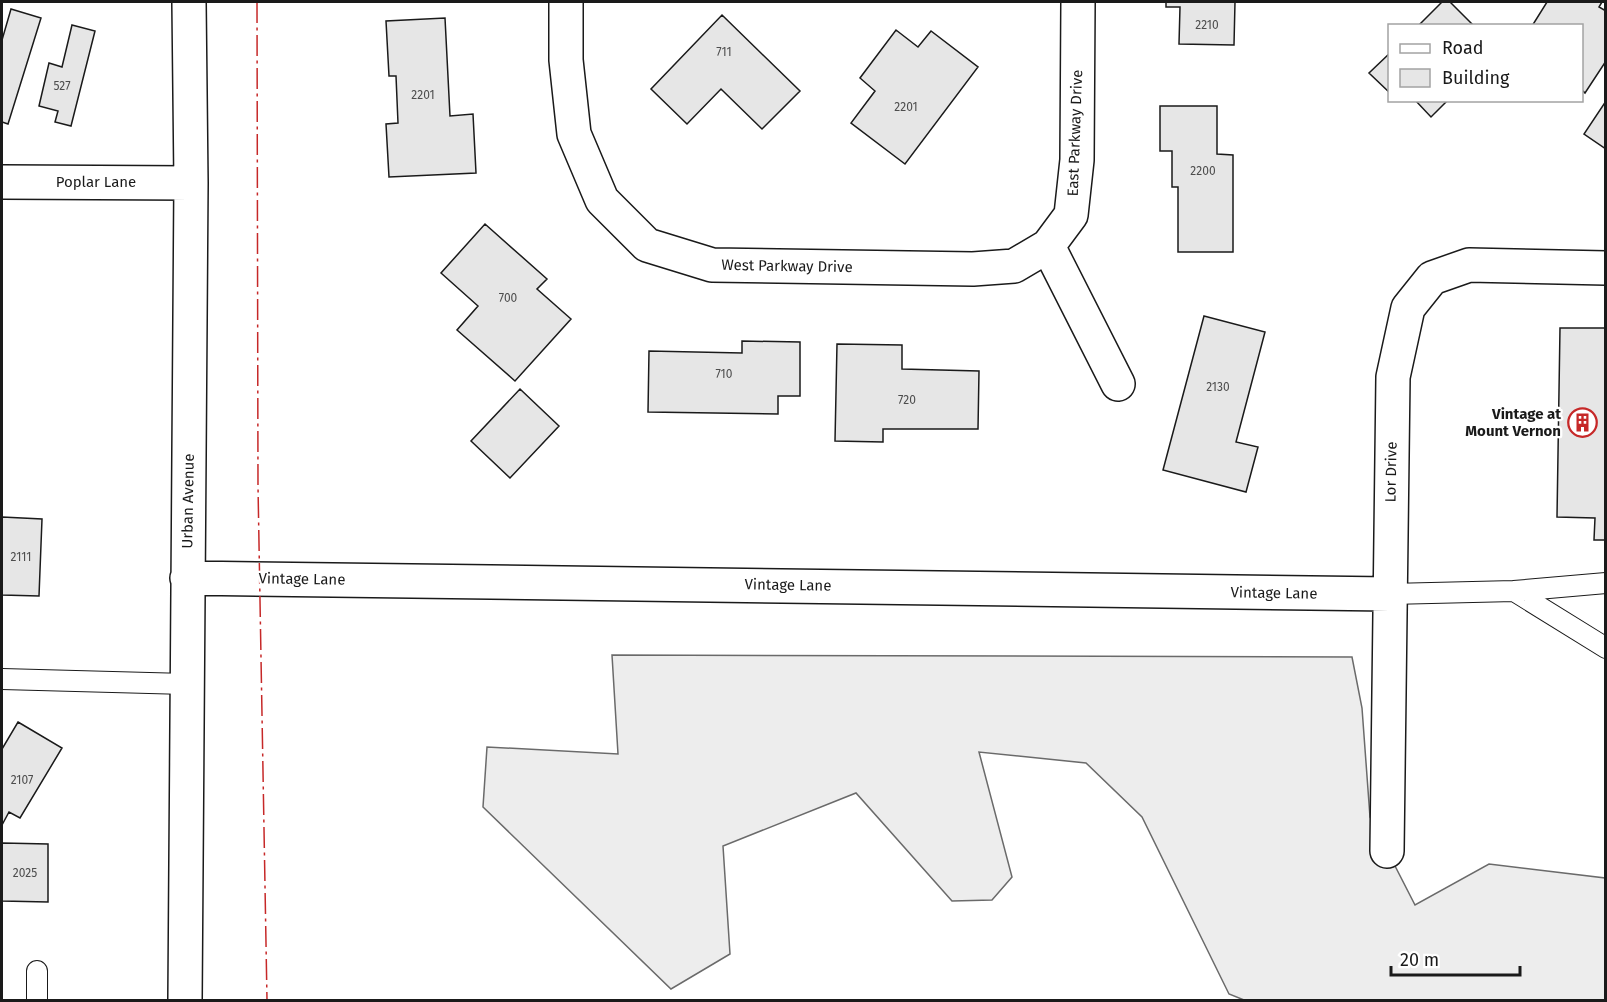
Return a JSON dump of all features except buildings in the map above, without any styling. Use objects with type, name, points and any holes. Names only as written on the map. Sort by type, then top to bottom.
[{"type":"street","name":"Urban Avenue","points":[[185,1000],[191,183],[189,2]]},
{"type":"street","name":"West Parkway Drive","points":[[566,2],[566,60],[574,134],[602,200],[647,245],[712,265],[973,269],[1014,266],[1048,246]]},
{"type":"street","name":"East Parkway Drive","points":[[1048,246],[1071,215],[1077,160],[1078,2]]},
{"type":"street","name":"Poplar Lane","points":[[2,182],[191,183]]},
{"type":"street","points":[[1048,246],[1118,384]]},
{"type":"street","name":"Lor Drive","points":[[1387,851],[1393,377],[1408,308],[1432,278],[1469,265],[1605,268]]},
{"type":"street","name":"Vintage Lane","points":[[187,578],[1390,594]]},
{"type":"lane","points":[[1390,594],[1514,591],[1605,583]]},
{"type":"lane","points":[[1514,591],[1605,648]]},
{"type":"lane","points":[[2,679],[186,684]]},
{"type":"lane","points":[[37,971],[38,1000]]},
{"type":"shaded area","points":[[612,655],[1352,657],[1362,708],[1370,817],[1415,905],[1489,864],[1605,878],[1605,1000],[1244,1000],[1229,994],[1142,817],[1086,763],[979,752],[1012,877],[992,900],[952,901],[856,793],[723,846],[730,954],[671,989],[483,807],[487,747],[618,754]]},
{"type":"power","points":[[257,2],[258,486],[267,1000]]},
{"type":"place","name":"Vintage at Mount Vernon","points":[[1582,423]]}]
